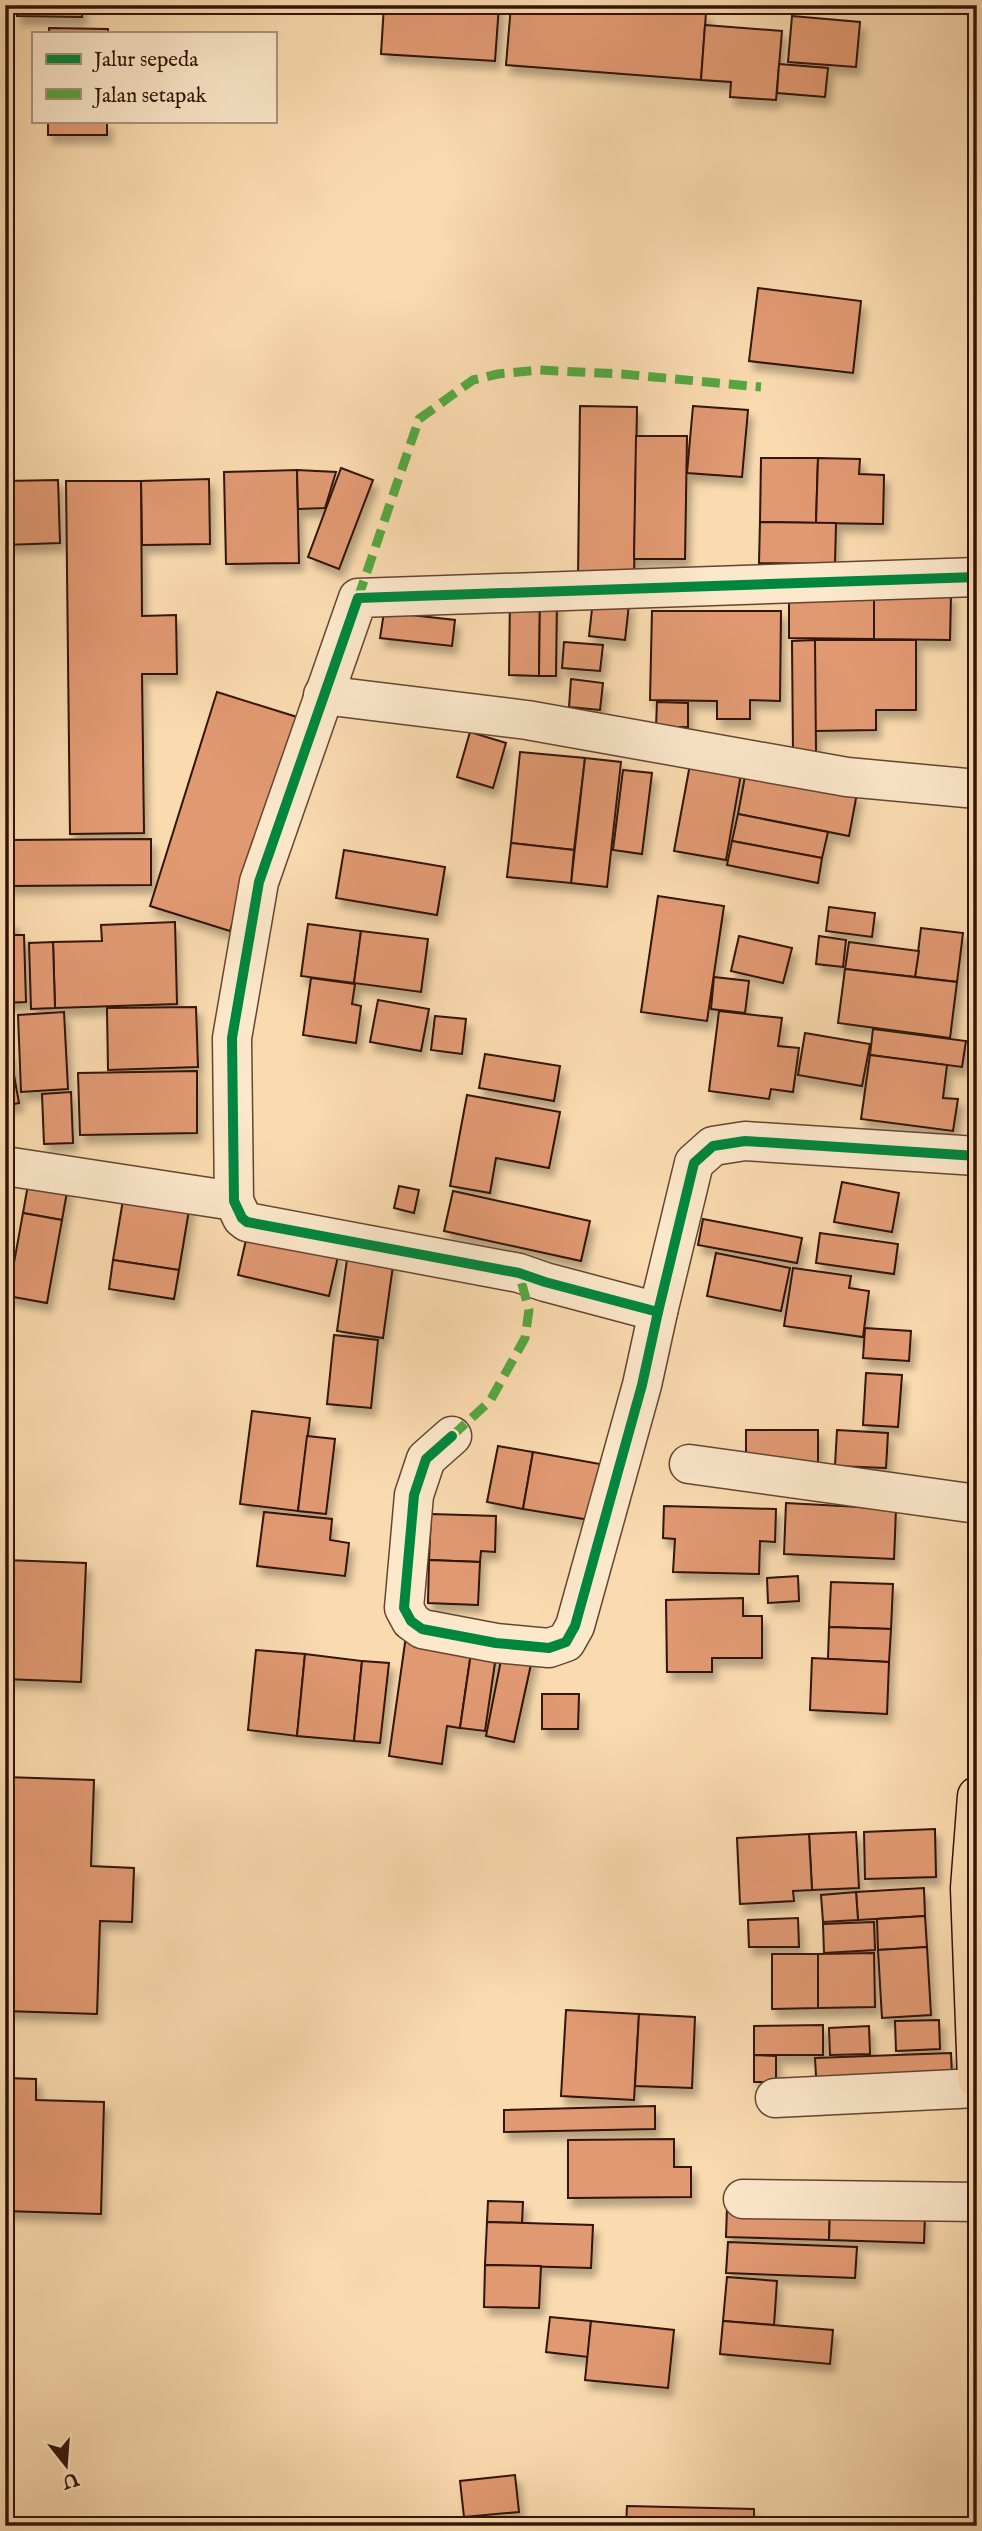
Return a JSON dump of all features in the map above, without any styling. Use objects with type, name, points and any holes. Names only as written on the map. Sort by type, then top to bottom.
[{"type":"highway","points":[[977,1796],[970,1888],[977,2079]]},
{"type":"street","points":[[658,1312],[519,1273],[247,1222],[242,1218],[234,1201],[232,1038],[259,882],[358,598],[977,577]]},
{"type":"street","points":[[323,695],[527,720],[847,776],[977,789]]},
{"type":"street","points":[[452,1436],[426,1459],[414,1495],[404,1608],[411,1621],[422,1629],[496,1643],[549,1648],[566,1642],[575,1626],[642,1385],[694,1163],[713,1146],[745,1141],[977,1156]]},
{"type":"street","points":[[5,1166],[234,1201]]},
{"type":"street","points":[[689,1464],[977,1504]]},
{"type":"street","points":[[775,2098],[977,2088]]},
{"type":"street","points":[[743,2199],[977,2202]]},
{"type":"building","points":[[17,5],[82,5],[82,17],[17,16]]},
{"type":"building","points":[[384,5],[499,5],[495,61],[381,54]]},
{"type":"building","points":[[511,5],[600,5],[706,13],[701,80],[506,65]]},
{"type":"building","points":[[792,16],[860,22],[856,67],[788,62]]},
{"type":"building","points":[[705,25],[782,31],[776,100],[730,97],[731,82],[701,80]]},
{"type":"building","points":[[49,28],[108,29],[108,32],[49,32]]},
{"type":"building","points":[[779,64],[828,68],[825,97],[777,93]]},
{"type":"building","points":[[48,122],[107,122],[107,135],[48,135]]},
{"type":"building","points":[[758,288],[861,301],[853,373],[749,361]]},
{"type":"building","points":[[580,406],[637,407],[634,579],[578,579]]},
{"type":"building","points":[[693,406],[748,410],[742,477],[687,473]]},
{"type":"building","points":[[636,436],[687,436],[685,559],[634,559]]},
{"type":"building","points":[[761,458],[818,458],[816,523],[760,522]]},
{"type":"building","points":[[818,458],[860,459],[859,474],[884,475],[883,524],[816,523]]},
{"type":"building","points":[[341,468],[373,480],[339,569],[308,557]]},
{"type":"building","points":[[297,470],[299,563],[226,564],[224,472]]},
{"type":"building","points":[[297,470],[336,472],[325,508],[298,509]]},
{"type":"building","points":[[209,479],[210,544],[142,545],[141,481]]},
{"type":"building","points":[[58,480],[60,543],[5,545],[5,481]]},
{"type":"building","points":[[66,481],[141,481],[142,616],[176,615],[177,674],[142,674],[144,833],[70,834]]},
{"type":"building","points":[[760,522],[836,523],[835,564],[759,563]]},
{"type":"building","points":[[789,593],[874,594],[874,639],[789,638]]},
{"type":"building","points":[[874,594],[951,594],[950,640],[874,639]]},
{"type":"building","points":[[510,597],[540,597],[539,676],[509,675]]},
{"type":"building","points":[[540,597],[557,597],[556,676],[539,676]]},
{"type":"building","points":[[593,600],[629,604],[625,640],[589,636]]},
{"type":"building","points":[[652,611],[781,611],[780,701],[750,700],[750,719],[717,719],[717,701],[650,700]]},
{"type":"building","points":[[384,612],[455,620],[452,646],[380,638]]},
{"type":"building","points":[[815,640],[916,640],[916,710],[876,710],[876,730],[815,731]]},
{"type":"building","points":[[815,640],[816,753],[793,753],[792,641]]},
{"type":"building","points":[[564,642],[603,645],[600,671],[562,668]]},
{"type":"building","points":[[571,679],[603,683],[600,710],[569,707]]},
{"type":"building","points":[[217,692],[297,717],[230,931],[150,906]]},
{"type":"building","points":[[657,702],[688,703],[688,727],[656,727]]},
{"type":"building","points":[[470,732],[506,743],[493,788],[457,777]]},
{"type":"building","points":[[520,752],[585,758],[574,850],[511,843]]},
{"type":"building","points":[[585,758],[621,762],[607,887],[571,883]]},
{"type":"building","points":[[691,759],[742,768],[726,860],[674,851]]},
{"type":"building","points":[[623,770],[652,773],[642,854],[613,850]]},
{"type":"building","points":[[746,771],[857,793],[849,836],[738,814]]},
{"type":"building","points":[[738,814],[828,832],[822,858],[732,841]]},
{"type":"building","points":[[151,839],[151,885],[5,886],[5,840]]},
{"type":"building","points":[[732,841],[822,858],[818,883],[727,865]]},
{"type":"building","points":[[511,843],[574,850],[571,883],[507,877]]},
{"type":"building","points":[[344,850],[445,867],[437,915],[336,898]]},
{"type":"building","points":[[658,896],[724,906],[707,1021],[641,1012]]},
{"type":"building","points":[[829,907],[875,913],[872,937],[826,931]]},
{"type":"building","points":[[5,921],[13,921],[14,935],[24,935],[26,1002],[5,1003]]},
{"type":"building","points":[[175,922],[177,1004],[55,1008],[53,942],[102,941],[101,925]]},
{"type":"building","points":[[308,924],[361,931],[354,983],[301,976]]},
{"type":"building","points":[[921,928],[963,933],[957,982],[915,977]]},
{"type":"building","points":[[361,931],[428,939],[421,992],[354,983]]},
{"type":"building","points":[[739,936],[792,948],[783,983],[731,971]]},
{"type":"building","points":[[819,936],[846,940],[843,967],[816,964]]},
{"type":"building","points":[[53,942],[55,1008],[31,1009],[29,943]]},
{"type":"building","points":[[849,942],[919,951],[915,977],[845,969]]},
{"type":"building","points":[[845,969],[957,982],[950,1038],[838,1023]]},
{"type":"building","points":[[714,977],[749,981],[745,1013],[711,1009]]},
{"type":"building","points":[[311,978],[355,984],[352,1004],[361,1006],[356,1043],[303,1035]]},
{"type":"building","points":[[378,1000],[429,1009],[421,1051],[370,1042]]},
{"type":"building","points":[[196,1007],[198,1067],[108,1070],[107,1008]]},
{"type":"building","points":[[719,1011],[782,1018],[778,1046],[799,1048],[793,1092],[771,1089],[769,1099],[709,1091]]},
{"type":"building","points":[[64,1012],[68,1089],[21,1092],[18,1015]]},
{"type":"building","points":[[435,1016],[466,1019],[462,1054],[431,1050]]},
{"type":"building","points":[[873,1029],[966,1041],[962,1067],[870,1055]]},
{"type":"building","points":[[805,1033],[870,1044],[862,1086],[798,1075]]},
{"type":"building","points":[[10,1053],[19,1103],[5,1106],[5,1054]]},
{"type":"building","points":[[485,1054],[560,1066],[554,1101],[479,1088]]},
{"type":"building","points":[[870,1055],[947,1065],[943,1098],[958,1099],[953,1131],[861,1119]]},
{"type":"building","points":[[197,1071],[197,1133],[80,1135],[78,1073]]},
{"type":"building","points":[[71,1092],[73,1143],[44,1144],[42,1094]]},
{"type":"building","points":[[467,1095],[560,1112],[549,1168],[496,1158],[490,1193],[450,1186]]},
{"type":"building","points":[[29,1179],[68,1186],[62,1220],[23,1213]]},
{"type":"building","points":[[842,1182],[899,1193],[892,1232],[834,1222]]},
{"type":"building","points":[[399,1186],[419,1190],[414,1213],[394,1208]]},
{"type":"building","points":[[453,1191],[590,1221],[581,1261],[444,1231]]},
{"type":"building","points":[[124,1194],[190,1204],[179,1270],[113,1260]]},
{"type":"building","points":[[23,1213],[62,1220],[47,1303],[8,1296]]},
{"type":"building","points":[[703,1219],[802,1238],[797,1263],[698,1245]]},
{"type":"building","points":[[248,1231],[339,1252],[329,1296],[238,1275]]},
{"type":"building","points":[[820,1233],[898,1244],[894,1274],[816,1263]]},
{"type":"building","points":[[348,1252],[394,1258],[383,1338],[337,1331]]},
{"type":"building","points":[[716,1253],[790,1268],[781,1311],[707,1296]]},
{"type":"building","points":[[113,1260],[179,1270],[174,1299],[109,1289]]},
{"type":"building","points":[[793,1268],[851,1276],[849,1288],[869,1291],[863,1337],[784,1326]]},
{"type":"building","points":[[865,1328],[911,1331],[909,1361],[863,1358]]},
{"type":"building","points":[[334,1335],[378,1340],[371,1408],[327,1404]]},
{"type":"building","points":[[866,1373],[902,1375],[898,1427],[863,1425]]},
{"type":"building","points":[[252,1411],[310,1418],[298,1511],[240,1504]]},
{"type":"building","points":[[746,1430],[818,1430],[818,1463],[746,1464]]},
{"type":"building","points":[[837,1430],[888,1433],[886,1468],[835,1466]]},
{"type":"building","points":[[307,1436],[335,1439],[326,1514],[298,1511]]},
{"type":"building","points":[[498,1446],[533,1452],[523,1509],[487,1502]]},
{"type":"building","points":[[533,1452],[600,1464],[590,1520],[523,1509]]},
{"type":"building","points":[[786,1503],[896,1509],[894,1559],[784,1554]]},
{"type":"building","points":[[664,1506],[776,1509],[775,1542],[760,1541],[759,1574],[673,1572],[675,1539],[663,1538]]},
{"type":"building","points":[[264,1512],[332,1519],[330,1540],[349,1543],[345,1576],[257,1566]]},
{"type":"building","points":[[431,1514],[496,1516],[495,1552],[481,1551],[480,1562],[429,1560]]},
{"type":"building","points":[[5,1560],[86,1563],[81,1682],[5,1679]]},
{"type":"building","points":[[429,1560],[480,1562],[478,1605],[428,1603]]},
{"type":"building","points":[[798,1576],[799,1601],[768,1603],[767,1578]]},
{"type":"building","points":[[831,1582],[893,1584],[891,1629],[829,1627]]},
{"type":"building","points":[[743,1598],[743,1616],[762,1616],[762,1658],[712,1658],[712,1672],[667,1672],[666,1600]]},
{"type":"building","points":[[829,1627],[891,1629],[889,1662],[828,1659]]},
{"type":"building","points":[[406,1636],[472,1646],[460,1728],[447,1726],[442,1764],[389,1756]]},
{"type":"building","points":[[472,1646],[497,1649],[485,1731],[460,1728]]},
{"type":"building","points":[[256,1650],[305,1654],[297,1736],[248,1730]]},
{"type":"building","points":[[503,1650],[533,1655],[514,1742],[486,1736]]},
{"type":"building","points":[[305,1654],[362,1661],[354,1741],[297,1736]]},
{"type":"building","points":[[812,1658],[889,1662],[887,1714],[810,1710]]},
{"type":"building","points":[[362,1661],[389,1663],[380,1743],[354,1741]]},
{"type":"building","points":[[542,1694],[579,1694],[578,1729],[542,1729]]},
{"type":"building","points":[[5,1777],[94,1780],[91,1866],[134,1868],[132,1922],[100,1921],[97,2014],[5,2011]]},
{"type":"building","points":[[935,1829],[936,1877],[865,1879],[864,1832]]},
{"type":"building","points":[[856,1832],[859,1888],[812,1890],[809,1834]]},
{"type":"building","points":[[809,1834],[812,1890],[793,1891],[794,1901],[740,1904],[737,1838]]},
{"type":"building","points":[[924,1888],[925,1916],[858,1920],[856,1892]]},
{"type":"building","points":[[856,1892],[858,1920],[823,1922],[821,1895]]},
{"type":"building","points":[[925,1916],[927,1947],[878,1950],[877,1919]]},
{"type":"building","points":[[798,1918],[799,1947],[749,1947],[748,1920]]},
{"type":"building","points":[[874,1922],[875,1950],[824,1953],[823,1924]]},
{"type":"building","points":[[927,1947],[931,2015],[882,2018],[878,1950]]},
{"type":"building","points":[[874,1953],[875,2007],[818,2008],[818,1954]]},
{"type":"building","points":[[772,1954],[818,1954],[818,2008],[772,2009]]},
{"type":"building","points":[[566,2010],[639,2014],[634,2100],[561,2096]]},
{"type":"building","points":[[639,2014],[695,2017],[692,2088],[635,2086]]},
{"type":"building","points":[[939,2020],[940,2049],[896,2051],[895,2021]]},
{"type":"building","points":[[823,2025],[823,2055],[754,2055],[754,2026]]},
{"type":"building","points":[[869,2026],[870,2054],[830,2055],[829,2028]]},
{"type":"building","points":[[951,2053],[952,2076],[817,2094],[815,2058]]},
{"type":"building","points":[[754,2055],[776,2056],[776,2082],[754,2082]]},
{"type":"building","points":[[5,2078],[36,2079],[36,2100],[104,2102],[101,2214],[5,2211]]},
{"type":"building","points":[[655,2106],[655,2129],[504,2132],[504,2110]]},
{"type":"building","points":[[674,2139],[674,2167],[691,2167],[691,2197],[568,2198],[568,2140]]},
{"type":"building","points":[[488,2201],[523,2202],[522,2223],[487,2222]]},
{"type":"building","points":[[727,2207],[830,2210],[829,2240],[726,2237]]},
{"type":"building","points":[[830,2210],[925,2213],[924,2243],[829,2240]]},
{"type":"building","points":[[487,2222],[593,2225],[591,2268],[485,2265]]},
{"type":"building","points":[[728,2242],[857,2247],[855,2278],[726,2273]]},
{"type":"building","points":[[485,2265],[541,2266],[539,2308],[484,2307]]},
{"type":"building","points":[[727,2277],[777,2281],[774,2325],[723,2321]]},
{"type":"building","points":[[550,2317],[591,2321],[588,2357],[546,2352]]},
{"type":"building","points":[[591,2321],[674,2330],[668,2388],[585,2380]]},
{"type":"building","points":[[723,2321],[833,2330],[830,2364],[720,2354]]},
{"type":"building","points":[[515,2475],[519,2512],[464,2517],[460,2481]]},
{"type":"building","points":[[627,2506],[754,2509],[754,2526],[626,2526]]},
{"type":"building","points":[[894,2517],[943,2520],[942,2526],[894,2526]]},
{"type":"marked path","points":[[358,598],[419,419],[473,380],[498,374],[538,370],[622,374],[761,387]]},
{"type":"marked path","points":[[452,1436],[490,1401],[525,1338],[529,1310],[519,1273]]},
{"type":"cycle path","points":[[977,577],[358,598],[259,882],[232,1038],[234,1201],[242,1218],[247,1222],[519,1273],[658,1312],[694,1163],[713,1146],[745,1141],[977,1156]]},
{"type":"cycle path","points":[[452,1436],[426,1459],[414,1495],[404,1608],[411,1621],[422,1629],[496,1643],[549,1648],[566,1642],[575,1626],[642,1385],[658,1312]]}]
